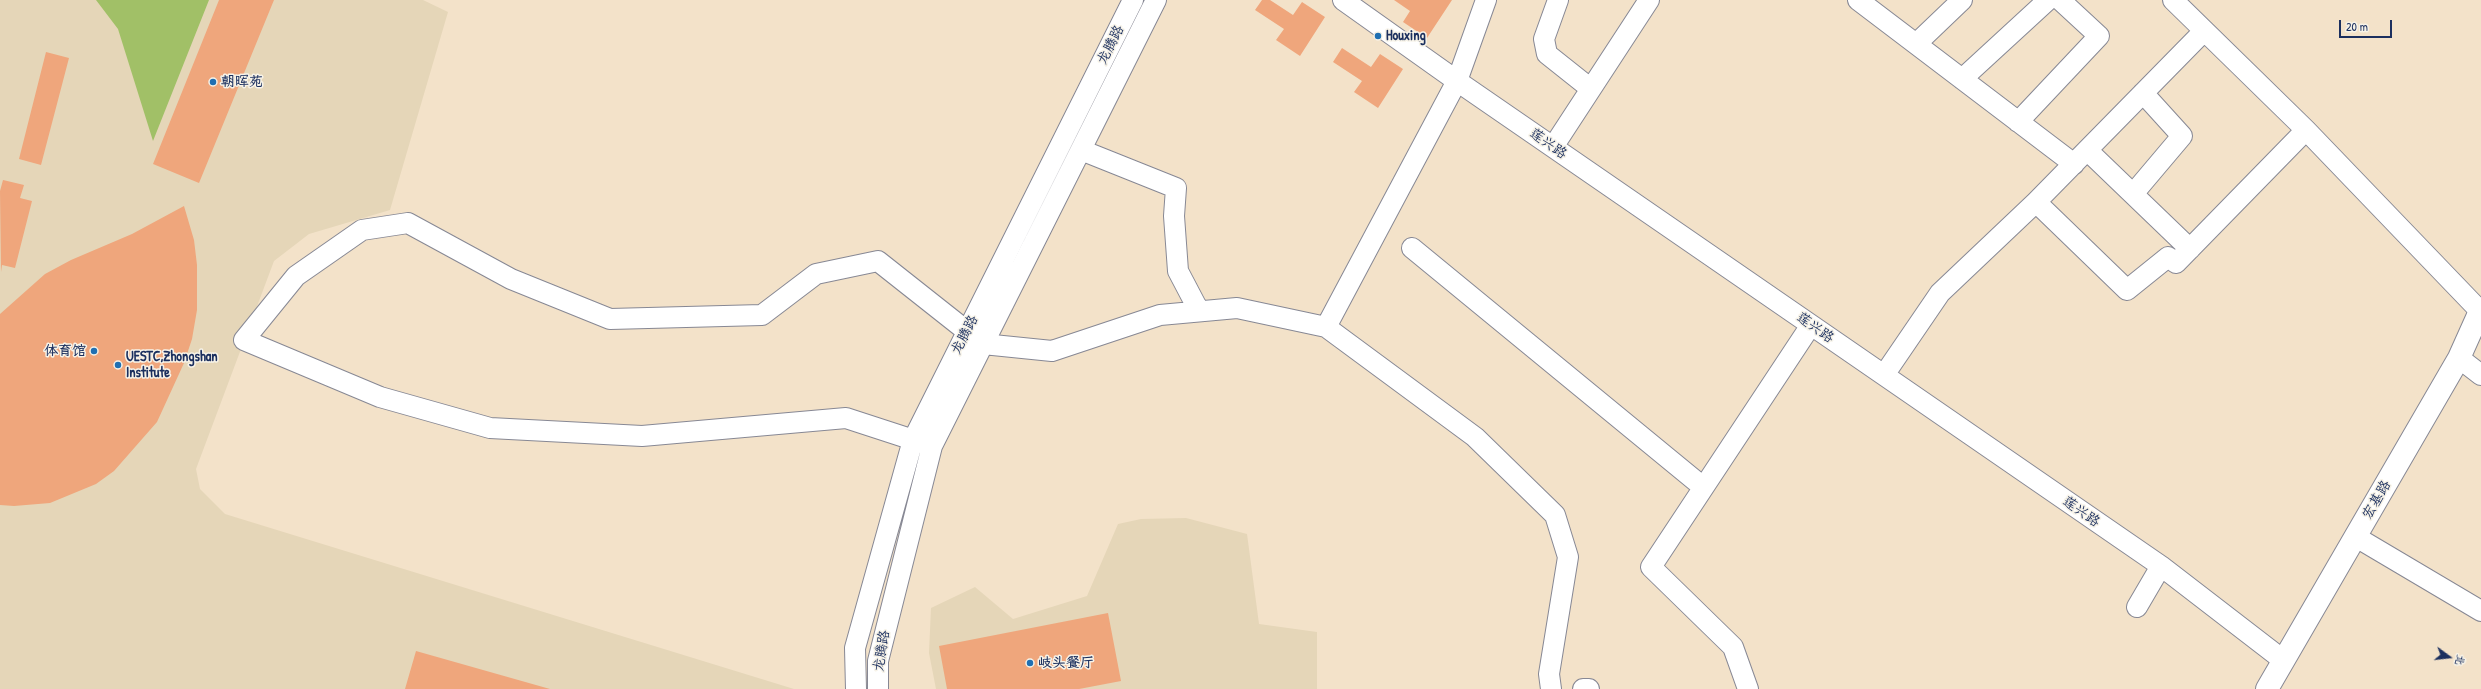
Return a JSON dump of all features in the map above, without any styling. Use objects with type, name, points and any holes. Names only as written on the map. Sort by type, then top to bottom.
[{"type":"main road","name":"宏基路","points":[[2267,689],[2459,358],[2480,310]]},
{"type":"street","name":"龙腾路","points":[[856,689],[855,648],[913,440],[1134,0]]},
{"type":"street","name":"龙腾路","points":[[878,689],[878,661],[932,446],[1156,0]]},
{"type":"street","name":"莲兴路","points":[[1343,0],[1552,147],[2161,566],[2283,660]]},
{"type":"street","points":[[1326,326],[1457,81],[1486,0]]},
{"type":"street","points":[[1558,0],[1544,39],[1547,54],[1591,89]]},
{"type":"street","points":[[1552,147],[1649,0]]},
{"type":"street","points":[[1916,44],[1962,0]]},
{"type":"street","points":[[1962,79],[2048,0]]},
{"type":"street","points":[[2018,122],[2099,36],[2060,0]]},
{"type":"street","points":[[2173,0],[2306,130],[2480,310]]},
{"type":"street","points":[[1862,1],[2074,164]]},
{"type":"street","points":[[1884,375],[1940,293],[2036,202],[2204,31]]},
{"type":"street","points":[[2133,194],[2182,136],[2142,93]]},
{"type":"street","points":[[2036,202],[2127,290],[2168,257],[2176,263],[2306,130]]},
{"type":"street","points":[[1081,150],[1176,188],[1174,216],[1178,271],[1199,311]]},
{"type":"street","points":[[2087,150],[2190,249]]},
{"type":"street","points":[[932,446],[846,418],[642,436],[490,428],[380,397],[244,340],[296,276],[362,230],[408,223],[511,279],[610,319],[762,315],[816,274],[878,261],[983,344],[1052,351],[1160,315],[1237,308],[1326,326],[1475,437],[1555,516],[1568,557],[1549,674],[1551,689]]},
{"type":"street","points":[[1412,248],[1703,487]]},
{"type":"street","points":[[1748,689],[1733,647],[1650,567],[1811,325]]},
{"type":"street","points":[[2459,358],[2481,375]]},
{"type":"street","points":[[2356,537],[2481,611]]},
{"type":"street","points":[[2137,607],[2161,566]]},
{"type":"street","points":[[1583,689],[1589,689]]},
{"type":"shaded area","name":"UESTC,Zhongshan Institute","points":[[0,0],[423,0],[448,12],[390,210],[309,234],[274,261],[196,469],[200,489],[225,514],[794,689],[0,689]]},
{"type":"shaded area","points":[[1186,518],[1247,534],[1259,624],[1317,632],[1317,689],[936,689],[929,653],[931,608],[975,587],[1013,619],[1087,596],[1118,524],[1141,519]]},
{"type":"green space","points":[[96,0],[209,0],[153,141],[118,29]]},
{"type":"building","name":"朝晖苑","points":[[219,0],[274,0],[199,183],[153,164]]},
{"type":"building","points":[[1262,0],[1270,0],[1293,15],[1302,2],[1325,17],[1300,56],[1276,40],[1284,29],[1255,10]]},
{"type":"building","points":[[1394,0],[1452,0],[1427,38],[1403,22],[1410,11]]},
{"type":"building","points":[[1342,48],[1371,67],[1380,54],[1403,69],[1378,108],[1354,92],[1362,81],[1333,62]]},
{"type":"building","points":[[46,52],[69,58],[41,165],[19,159]]},
{"type":"building","points":[[3,180],[24,185],[20,198],[32,201],[15,268],[2,265],[1,272],[0,191]]},
{"type":"building","name":"体育馆","points":[[184,206],[194,240],[197,265],[197,310],[192,339],[184,363],[157,422],[114,471],[96,484],[50,503],[14,506],[0,505],[0,314],[45,274],[71,260],[132,234]]},
{"type":"building","name":"岐头餐厅","points":[[1108,613],[1121,681],[1079,689],[947,689],[939,646]]},
{"type":"building","points":[[416,651],[550,689],[405,689]]},
{"type":"place","name":"Houxing","points":[[1378,36]]},
{"type":"place","name":"朝晖苑","points":[[213,82]]},
{"type":"place","name":"体育馆","points":[[94,351]]},
{"type":"place","name":"UESTC,Zhongshan Institute","points":[[118,365]]},
{"type":"place","name":"岐头餐厅","points":[[1030,663]]}]
